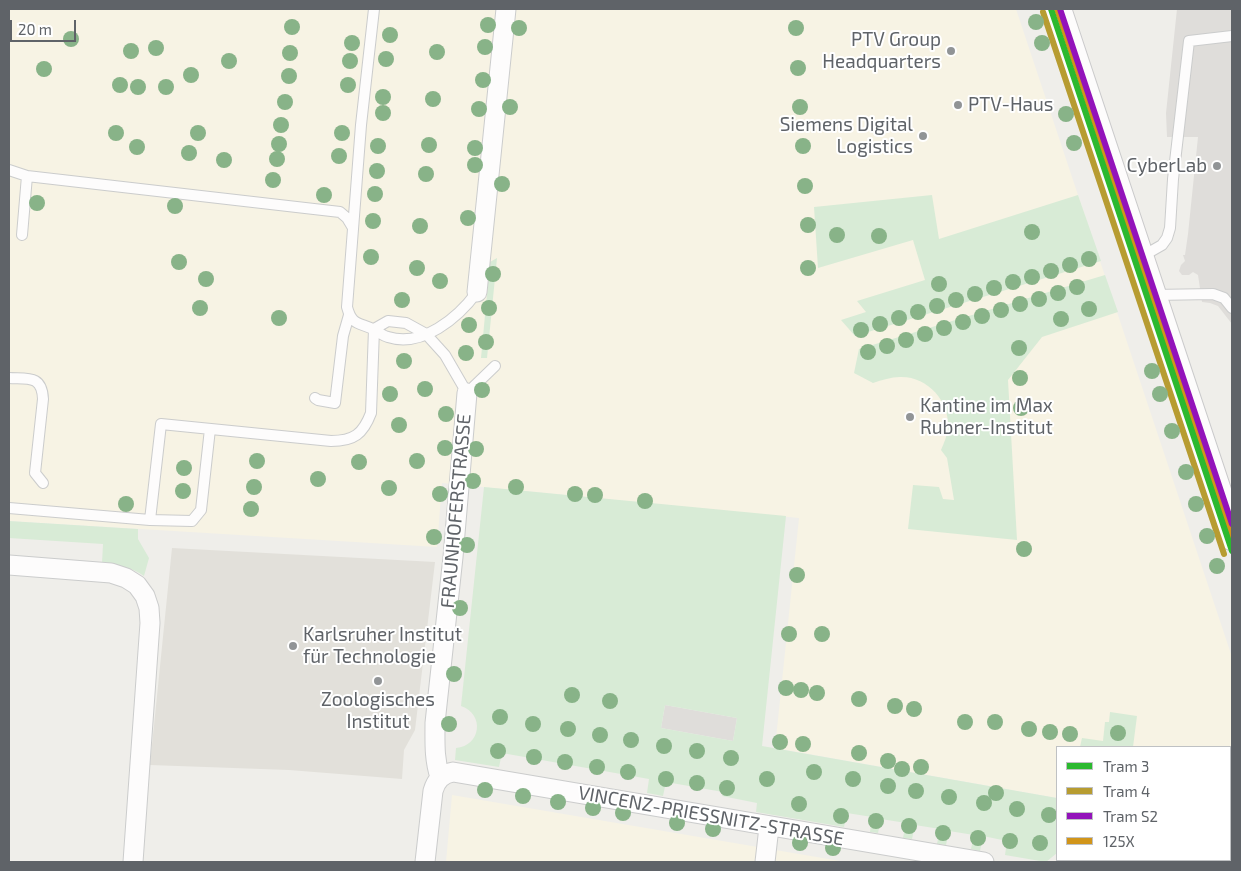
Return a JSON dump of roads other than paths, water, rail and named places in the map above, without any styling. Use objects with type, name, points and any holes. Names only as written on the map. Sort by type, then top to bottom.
[{"type":"main road","points":[[1057,9],[1232,532]]},
{"type":"street","points":[[477,292],[506,9]]},
{"type":"street","name":"FRAUNHOFERSTRASSE","points":[[440,777],[435,755],[435,723],[468,393]]},
{"type":"street","points":[[9,566],[111,572],[137,585],[145,596],[149,608],[150,623],[133,862]]},
{"type":"street","name":"VINCENZ-PRIESSNITZ-STRASSE","points":[[440,777],[453,772],[460,772],[984,862]]},
{"type":"street","points":[[425,862],[433,791],[440,777]]},
{"type":"street","points":[[765,862],[769,826]]},
{"type":"lane","points":[[374,9],[361,125],[347,307],[349,315],[357,324],[374,329],[387,337],[411,339],[426,334],[451,320],[466,307],[477,292]]},
{"type":"lane","points":[[1140,257],[1162,245],[1167,238],[1170,228],[1189,41],[1232,36]]},
{"type":"lane","points":[[9,170],[27,176],[340,212],[347,218],[353,228]]},
{"type":"lane","points":[[22,235],[27,176]]},
{"type":"lane","points":[[1152,295],[1177,293],[1213,294],[1224,298],[1232,308]]},
{"type":"lane","points":[[315,398],[335,403],[343,336],[349,315]]},
{"type":"lane","points":[[374,329],[388,320],[406,323],[426,334],[445,355],[468,393],[495,366]]},
{"type":"lane","points":[[150,520],[161,424],[331,441],[353,438],[361,432],[371,413],[374,329]]},
{"type":"lane","points":[[9,378],[31,379],[38,382],[42,388],[43,399],[35,474],[43,483]]},
{"type":"lane","points":[[9,508],[150,520],[192,521],[201,510],[210,429]]},
{"type":"tram line","name":"3","points":[[1051,9],[1232,551]]},
{"type":"tram line","name":"S2","points":[[1060,9],[1232,524]]},
{"type":"tram line","name":"4","points":[[1043,12],[1224,554]]},
{"type":"place","name":"PTV Group Headquarters","points":[[951,51]]},
{"type":"place","name":"PTV-Haus","points":[[958,105]]},
{"type":"place","name":"Siemens Digital Logistics","points":[[923,136]]},
{"type":"place","name":"CyberLab","points":[[1217,166]]},
{"type":"place","name":"Kantine im Max Rubner-Institut","points":[[910,417]]},
{"type":"place","name":"Karlsruher Institut für Technologie","points":[[293,646]]},
{"type":"place","name":"Zoologisches Institut","points":[[378,681]]}]
